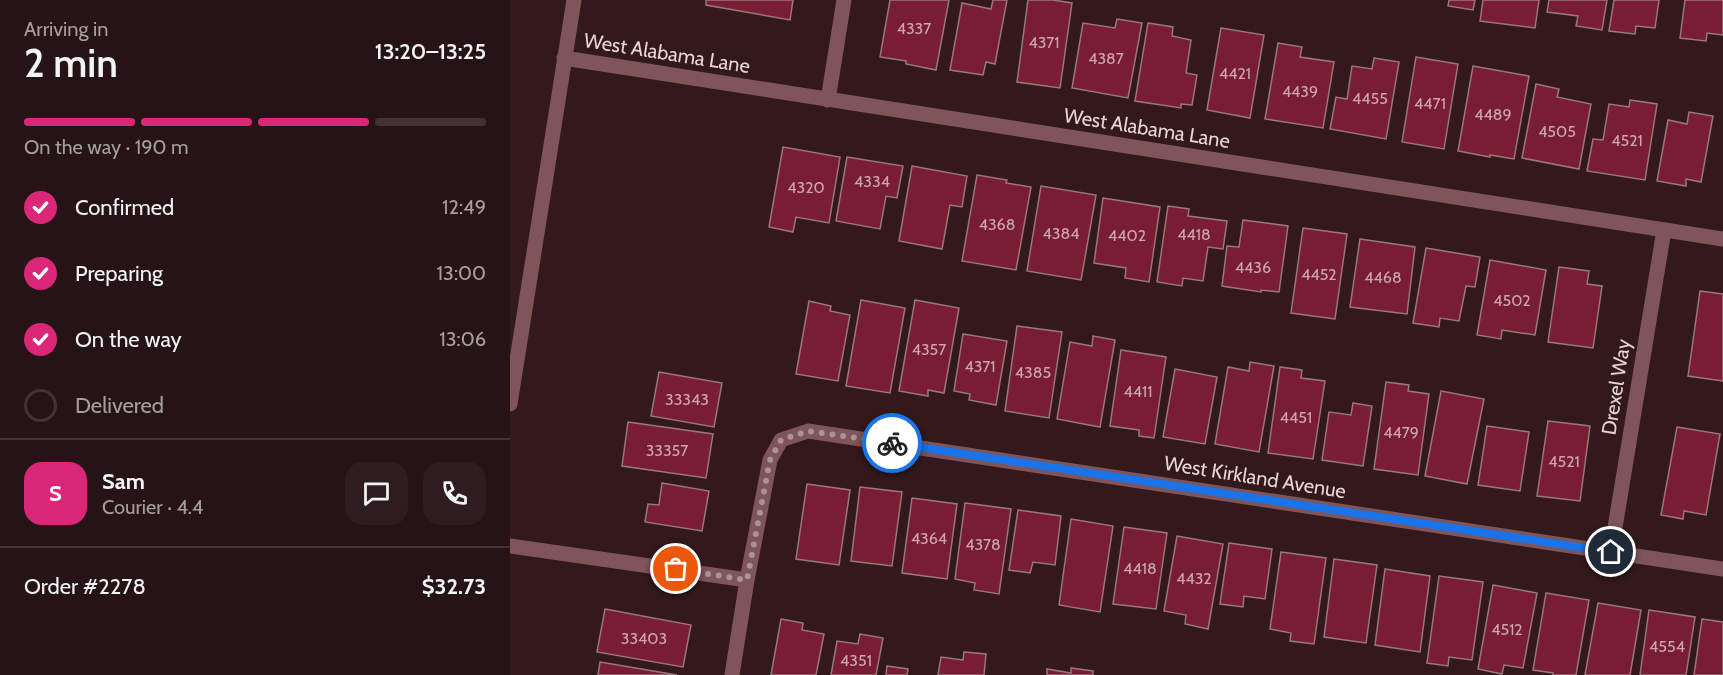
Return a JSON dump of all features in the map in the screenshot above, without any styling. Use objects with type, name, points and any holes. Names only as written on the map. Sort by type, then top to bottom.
[{"type":"street","points":[[511,395],[574,0]]},
{"type":"street","points":[[828,100],[844,0]]},
{"type":"street","name":"West Alabama Lane","points":[[564,58],[1723,239]]},
{"type":"street","name":"Drexel Way","points":[[1611,552],[1664,230]]},
{"type":"street","name":"West Kirkland Avenue","points":[[747,580],[770,460],[781,440],[808,431],[1723,569]]},
{"type":"street","points":[[510,546],[747,580],[732,675]]},
{"type":"building","points":[[706,0],[793,0],[790,20],[706,5]]},
{"type":"building","points":[[890,0],[949,0],[936,70],[906,64],[906,61],[880,57]]},
{"type":"building","points":[[993,0],[1007,0],[995,64],[986,62],[983,75],[950,70],[962,3],[991,9]]},
{"type":"building","points":[[1028,0],[1072,3],[1060,88],[1017,82]]},
{"type":"building","points":[[1449,0],[1475,0],[1473,10],[1448,6]]},
{"type":"building","points":[[1483,0],[1539,0],[1535,28],[1480,21]]},
{"type":"building","points":[[1549,0],[1607,0],[1602,30],[1576,26],[1578,16],[1547,12]]},
{"type":"building","points":[[1614,0],[1659,0],[1655,28],[1636,26],[1635,34],[1609,31]]},
{"type":"building","points":[[1685,0],[1723,0],[1723,35],[1707,33],[1706,41],[1680,38]]},
{"type":"building","points":[[1117,19],[1142,23],[1128,98],[1072,88],[1083,23],[1115,28]]},
{"type":"building","points":[[1148,23],[1173,27],[1172,36],[1191,40],[1186,73],[1197,75],[1192,105],[1181,104],[1181,108],[1135,101]]},
{"type":"building","points":[[1221,28],[1264,35],[1250,118],[1207,110]]},
{"type":"building","points":[[1278,43],[1302,47],[1300,57],[1334,62],[1323,128],[1265,119]]},
{"type":"building","points":[[1416,57],[1458,64],[1444,149],[1402,142]]},
{"type":"building","points":[[1374,58],[1399,62],[1386,139],[1330,129],[1336,97],[1347,99],[1352,66],[1372,69]]},
{"type":"building","points":[[1473,66],[1529,76],[1514,159],[1458,151]]},
{"type":"building","points":[[1536,84],[1559,89],[1557,97],[1591,104],[1579,169],[1522,158]]},
{"type":"building","points":[[1630,100],[1657,104],[1645,180],[1587,171],[1593,139],[1603,140],[1609,104],[1629,107]]},
{"type":"building","points":[[1689,112],[1713,116],[1701,182],[1686,179],[1686,186],[1657,181],[1668,120],[1687,124]]},
{"type":"building","points":[[783,147],[840,157],[829,223],[796,217],[793,232],[769,227]]},
{"type":"building","points":[[847,157],[903,166],[897,198],[886,196],[880,229],[836,221]]},
{"type":"building","points":[[912,166],[967,176],[962,207],[950,205],[942,249],[899,241]]},
{"type":"building","points":[[977,175],[1031,187],[1016,270],[962,261]]},
{"type":"building","points":[[1041,186],[1096,195],[1081,280],[1027,271]]},
{"type":"building","points":[[1103,198],[1160,207],[1149,282],[1125,278],[1126,268],[1094,263]]},
{"type":"building","points":[[1168,206],[1189,209],[1188,216],[1227,221],[1223,249],[1208,247],[1203,281],[1183,278],[1182,286],[1157,282]]},
{"type":"building","points":[[1243,220],[1288,226],[1279,292],[1261,290],[1261,292],[1222,286],[1227,246],[1239,247]]},
{"type":"building","points":[[1303,228],[1347,234],[1335,319],[1291,313]]},
{"type":"building","points":[[1360,239],[1415,247],[1407,314],[1350,307]]},
{"type":"building","points":[[1426,248],[1480,257],[1475,287],[1466,286],[1459,321],[1440,318],[1439,327],[1413,323]]},
{"type":"building","points":[[1490,260],[1546,270],[1535,335],[1502,330],[1501,339],[1477,335]]},
{"type":"building","points":[[1559,267],[1589,271],[1587,284],[1602,286],[1593,348],[1548,342]]},
{"type":"building","points":[[1700,291],[1723,294],[1723,381],[1688,376]]},
{"type":"building","points":[[861,300],[905,308],[890,393],[846,386]]},
{"type":"building","points":[[915,300],[959,308],[944,393],[928,390],[928,396],[899,391]]},
{"type":"building","points":[[809,301],[831,306],[830,311],[850,315],[838,381],[796,374]]},
{"type":"building","points":[[1017,326],[1062,332],[1049,418],[1005,411]]},
{"type":"building","points":[[963,334],[1007,341],[996,405],[969,400],[970,394],[954,391]]},
{"type":"building","points":[[1093,336],[1115,340],[1100,427],[1057,419],[1070,342],[1092,346]]},
{"type":"building","points":[[1121,350],[1166,357],[1154,438],[1139,436],[1139,430],[1110,426]]},
{"type":"building","points":[[1250,362],[1274,366],[1259,452],[1215,444],[1228,367],[1249,371]]},
{"type":"building","points":[[1280,367],[1302,370],[1301,378],[1325,381],[1313,459],[1268,453]]},
{"type":"building","points":[[1175,369],[1217,377],[1205,444],[1163,437]]},
{"type":"building","points":[[659,372],[722,383],[714,427],[651,416]]},
{"type":"building","points":[[1386,382],[1409,385],[1408,391],[1429,394],[1418,475],[1374,469]]},
{"type":"building","points":[[1441,391],[1484,399],[1467,484],[1425,476]]},
{"type":"building","points":[[1353,403],[1372,406],[1363,466],[1322,460],[1329,412],[1351,415]]},
{"type":"building","points":[[1548,421],[1590,426],[1580,501],[1537,496]]},
{"type":"building","points":[[628,422],[713,434],[706,478],[622,466]]},
{"type":"building","points":[[1487,426],[1529,432],[1520,491],[1478,485]]},
{"type":"building","points":[[1677,427],[1720,434],[1706,515],[1684,511],[1683,519],[1661,515]]},
{"type":"building","points":[[662,483],[709,491],[702,531],[645,522],[648,504],[659,505]]},
{"type":"building","points":[[807,484],[850,490],[839,565],[796,559]]},
{"type":"building","points":[[860,487],[902,492],[892,566],[851,561]]},
{"type":"building","points":[[912,498],[957,504],[947,579],[902,573]]},
{"type":"building","points":[[965,503],[1011,509],[999,594],[974,590],[975,583],[955,579]]},
{"type":"building","points":[[1018,510],[1061,516],[1055,565],[1033,562],[1030,573],[1009,570]]},
{"type":"building","points":[[1071,519],[1113,526],[1100,612],[1059,605]]},
{"type":"building","points":[[1124,527],[1167,533],[1156,609],[1113,604]]},
{"type":"building","points":[[1177,536],[1223,544],[1208,629],[1185,624],[1186,615],[1164,611]]},
{"type":"building","points":[[1229,543],[1272,549],[1265,599],[1244,596],[1243,607],[1220,604]]},
{"type":"building","points":[[1281,552],[1326,558],[1314,644],[1290,641],[1291,633],[1270,629]]},
{"type":"building","points":[[1334,559],[1377,565],[1366,643],[1324,637]]},
{"type":"building","points":[[1385,569],[1430,576],[1420,652],[1375,645]]},
{"type":"building","points":[[1439,576],[1483,582],[1472,660],[1449,657],[1448,666],[1427,663]]},
{"type":"building","points":[[1493,585],[1537,593],[1523,668],[1504,665],[1502,674],[1478,669]]},
{"type":"building","points":[[1546,593],[1589,600],[1576,675],[1553,675],[1553,673],[1533,670]]},
{"type":"building","points":[[1598,603],[1641,610],[1630,675],[1585,675]]},
{"type":"building","points":[[605,609],[691,625],[683,667],[597,652]]},
{"type":"building","points":[[1649,610],[1695,617],[1686,675],[1640,675]]},
{"type":"building","points":[[781,619],[803,623],[802,630],[824,634],[816,675],[771,675]]},
{"type":"building","points":[[1702,619],[1723,622],[1723,675],[1694,675]]},
{"type":"building","points":[[860,634],[883,638],[876,675],[831,675],[837,641],[858,644]]},
{"type":"building","points":[[964,652],[986,654],[984,675],[938,675],[941,657],[963,660]]},
{"type":"building","points":[[600,662],[677,675],[598,675]]},
{"type":"building","points":[[887,666],[908,669],[907,675],[886,675]]},
{"type":"building","points":[[1071,668],[1093,671],[1093,675],[1047,675],[1047,669],[1071,673]]},
{"type":"way so far","points":[[676,569],[747,580],[770,460],[781,440],[808,431],[892,443]]},
{"type":"route","points":[[892,443],[1611,552]]}]
